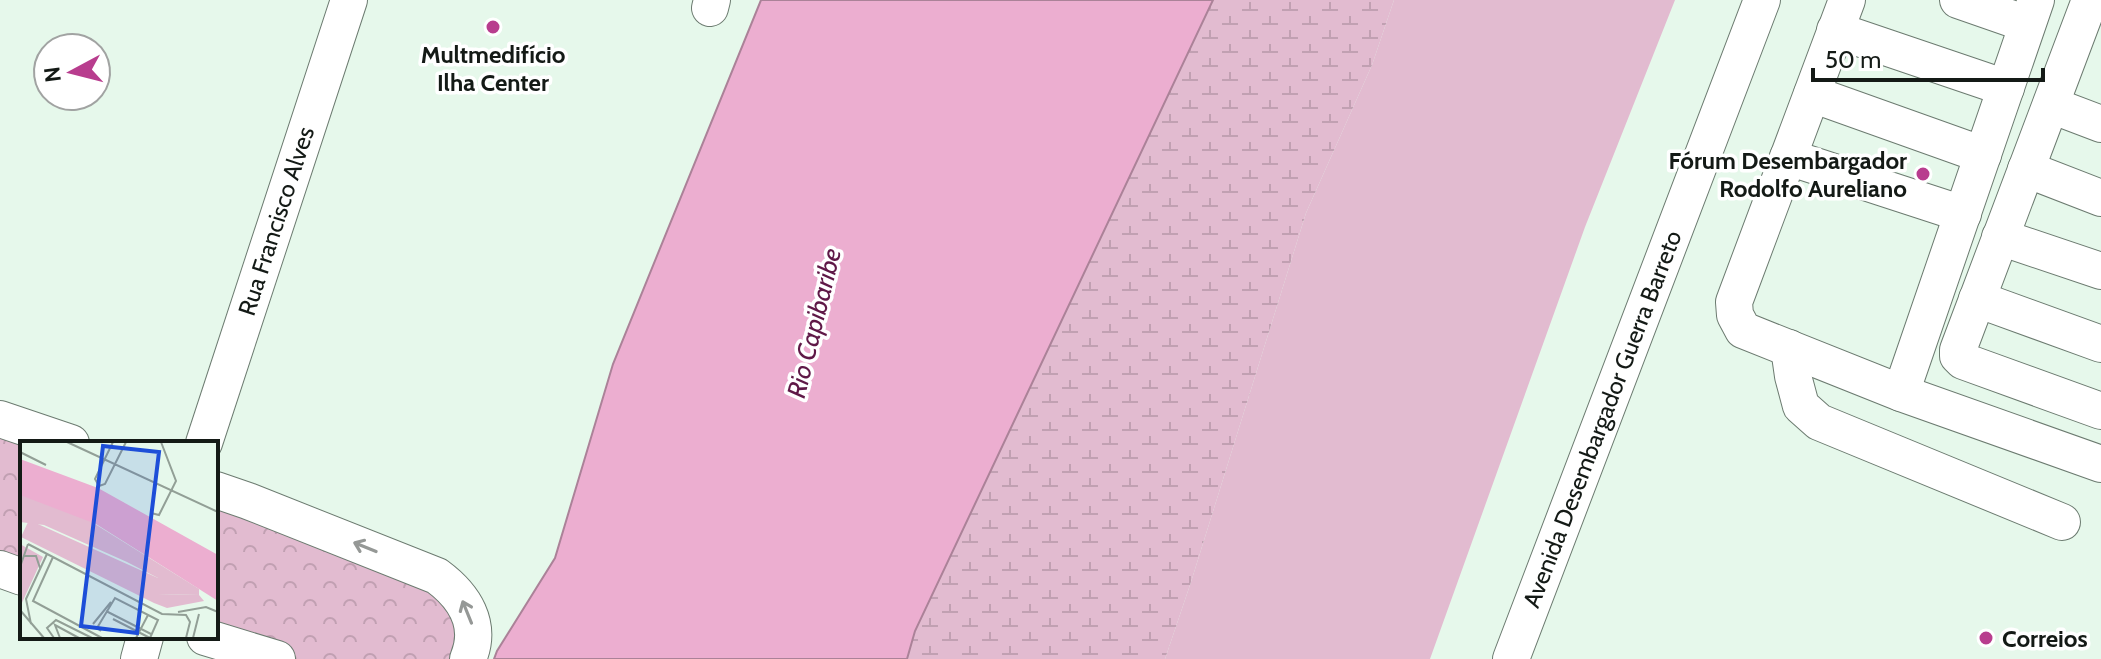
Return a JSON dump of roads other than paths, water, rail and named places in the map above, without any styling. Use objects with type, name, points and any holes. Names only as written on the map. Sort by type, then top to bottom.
[{"type":"street","name":"Rua Francisco Alves","points":[[205,441],[349,0]]},
{"type":"street","name":"Avenida Desembargador Guerra Barreto","points":[[1511,659],[1762,0]]},
{"type":"street","points":[[1901,393],[2032,12],[1958,0]]},
{"type":"street","points":[[2090,0],[2088,44],[2051,105],[1958,356],[1963,361],[2101,411]]},
{"type":"street","points":[[2006,88],[1841,15],[1734,302],[1735,315],[1743,330],[1901,393],[2101,464]]},
{"type":"street","points":[[1812,94],[1983,155]]},
{"type":"street","points":[[2051,105],[2101,124]]},
{"type":"street","points":[[1788,157],[1963,214]]},
{"type":"street","points":[[2026,169],[2101,198]]},
{"type":"street","points":[[2000,237],[2101,271]]},
{"type":"street","points":[[1977,299],[2101,344]]},
{"type":"street","points":[[1789,348],[1801,406],[1819,422],[2062,522]]},
{"type":"street","points":[[0,419],[65,441]]},
{"type":"street","points":[[218,491],[437,576],[455,589],[467,607],[473,628],[472,651],[468,659]]},
{"type":"street","points":[[0,569],[20,576]]},
{"type":"street","points":[[139,659],[144,639]]},
{"type":"street","points":[[211,639],[275,659]]},
{"type":"water","name":"Rio Capibaribe","points":[[761,0],[1213,0],[915,631],[907,659],[494,659],[555,558],[613,364]]},
{"type":"place","name":"Multmedifício Ilha Center","points":[[493,27]]},
{"type":"place","name":"Fórum Desembargador Rodolfo Aureliano","points":[[1923,174]]},
{"type":"place","name":"Correios","points":[[1986,638]]}]
